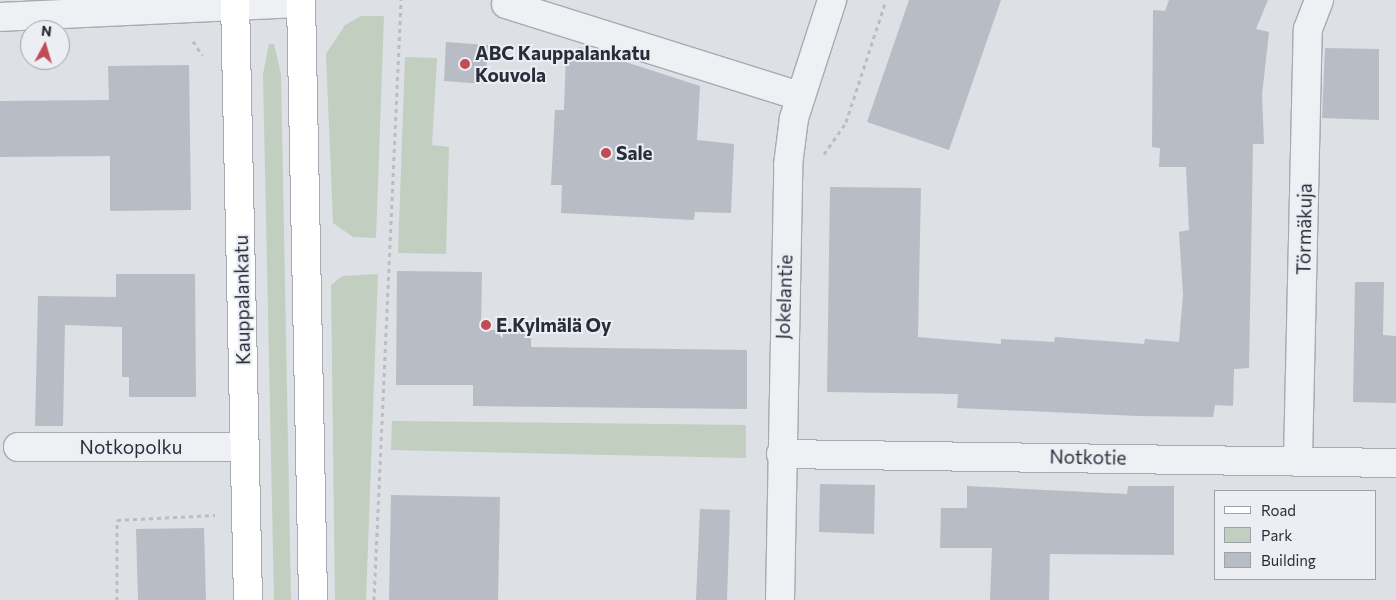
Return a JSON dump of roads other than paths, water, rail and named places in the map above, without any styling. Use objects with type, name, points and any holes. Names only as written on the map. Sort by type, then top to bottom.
[{"type":"main road","points":[[301,2],[314,600]]},
{"type":"main road","name":"Kauppalankatu","points":[[235,3],[248,600]]},
{"type":"street","name":"Jokelantie","points":[[780,600],[781,454],[788,165],[800,96],[832,0]]},
{"type":"street","name":"Törmäkuja","points":[[1298,459],[1308,29],[1319,0]]},
{"type":"street","points":[[0,17],[235,3],[301,2]]},
{"type":"street","points":[[506,4],[800,96]]},
{"type":"street","name":"Notkopolku","points":[[18,447],[245,447]]},
{"type":"street","name":"Notkotie","points":[[781,454],[1298,459],[1396,463]]},
{"type":"place","name":"ABC Kauppalankatu Kouvola","points":[[465,64]]},
{"type":"place","name":"Sale","points":[[606,153]]},
{"type":"place","name":"E.Kylmälä Oy","points":[[486,325]]}]
